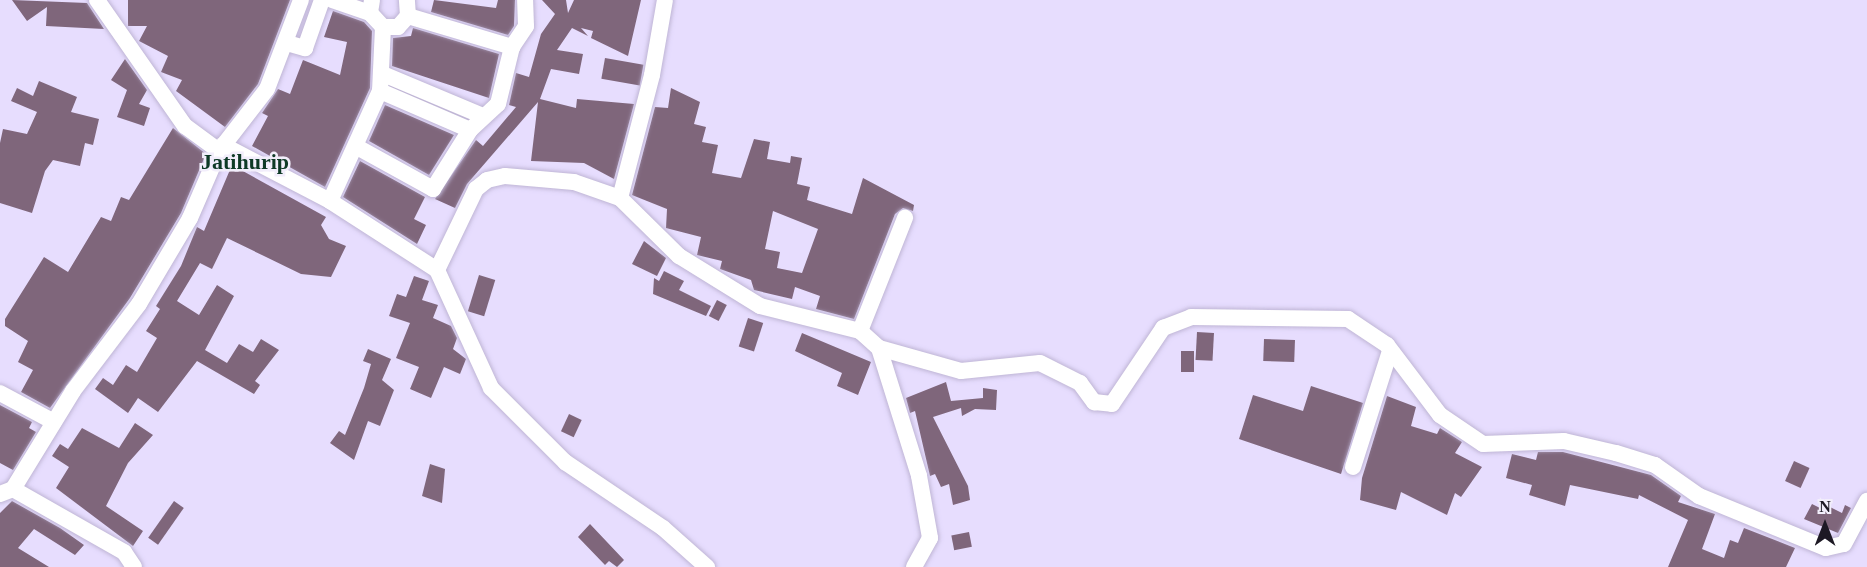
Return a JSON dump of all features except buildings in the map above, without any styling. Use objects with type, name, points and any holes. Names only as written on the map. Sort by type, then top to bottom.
[{"type":"street","points":[[97,0],[185,126],[221,148],[330,201],[437,270],[490,388],[565,462],[663,528],[706,567]]},
{"type":"street","points":[[134,567],[124,552],[7,491],[139,304],[190,218],[221,148],[252,112],[287,43],[301,0]]},
{"type":"street","points":[[287,43],[305,48],[322,0]]},
{"type":"street","points":[[330,201],[357,147],[380,91],[383,74],[383,27],[371,6],[332,0]]},
{"type":"street","points":[[357,147],[433,189],[470,130],[498,104],[512,47],[526,26],[525,0]]},
{"type":"street","points":[[620,198],[652,75],[665,0]]},
{"type":"street","points":[[383,27],[398,27],[407,8],[512,47]]},
{"type":"street","points":[[383,74],[483,116]]},
{"type":"street","points":[[380,91],[470,130]]},
{"type":"street","points":[[437,270],[476,189],[487,180],[505,176],[574,182],[620,198],[679,256],[725,287],[760,306],[860,331],[879,348],[961,371],[1040,363],[1080,383],[1090,399],[1105,404],[1124,393],[1132,367],[1163,328],[1191,317],[1348,319],[1390,351],[1420,396],[1483,444],[1564,441],[1655,465],[1699,496],[1826,548],[1844,544],[1867,501]]},
{"type":"street","points":[[860,331],[905,218]]},
{"type":"street","points":[[879,348],[919,476],[930,538],[914,567]]},
{"type":"street","points":[[1353,467],[1390,351]]},
{"type":"street","points":[[0,393],[54,422]]},
{"type":"district","name":"Jatihurip","points":[[245,162]]}]
